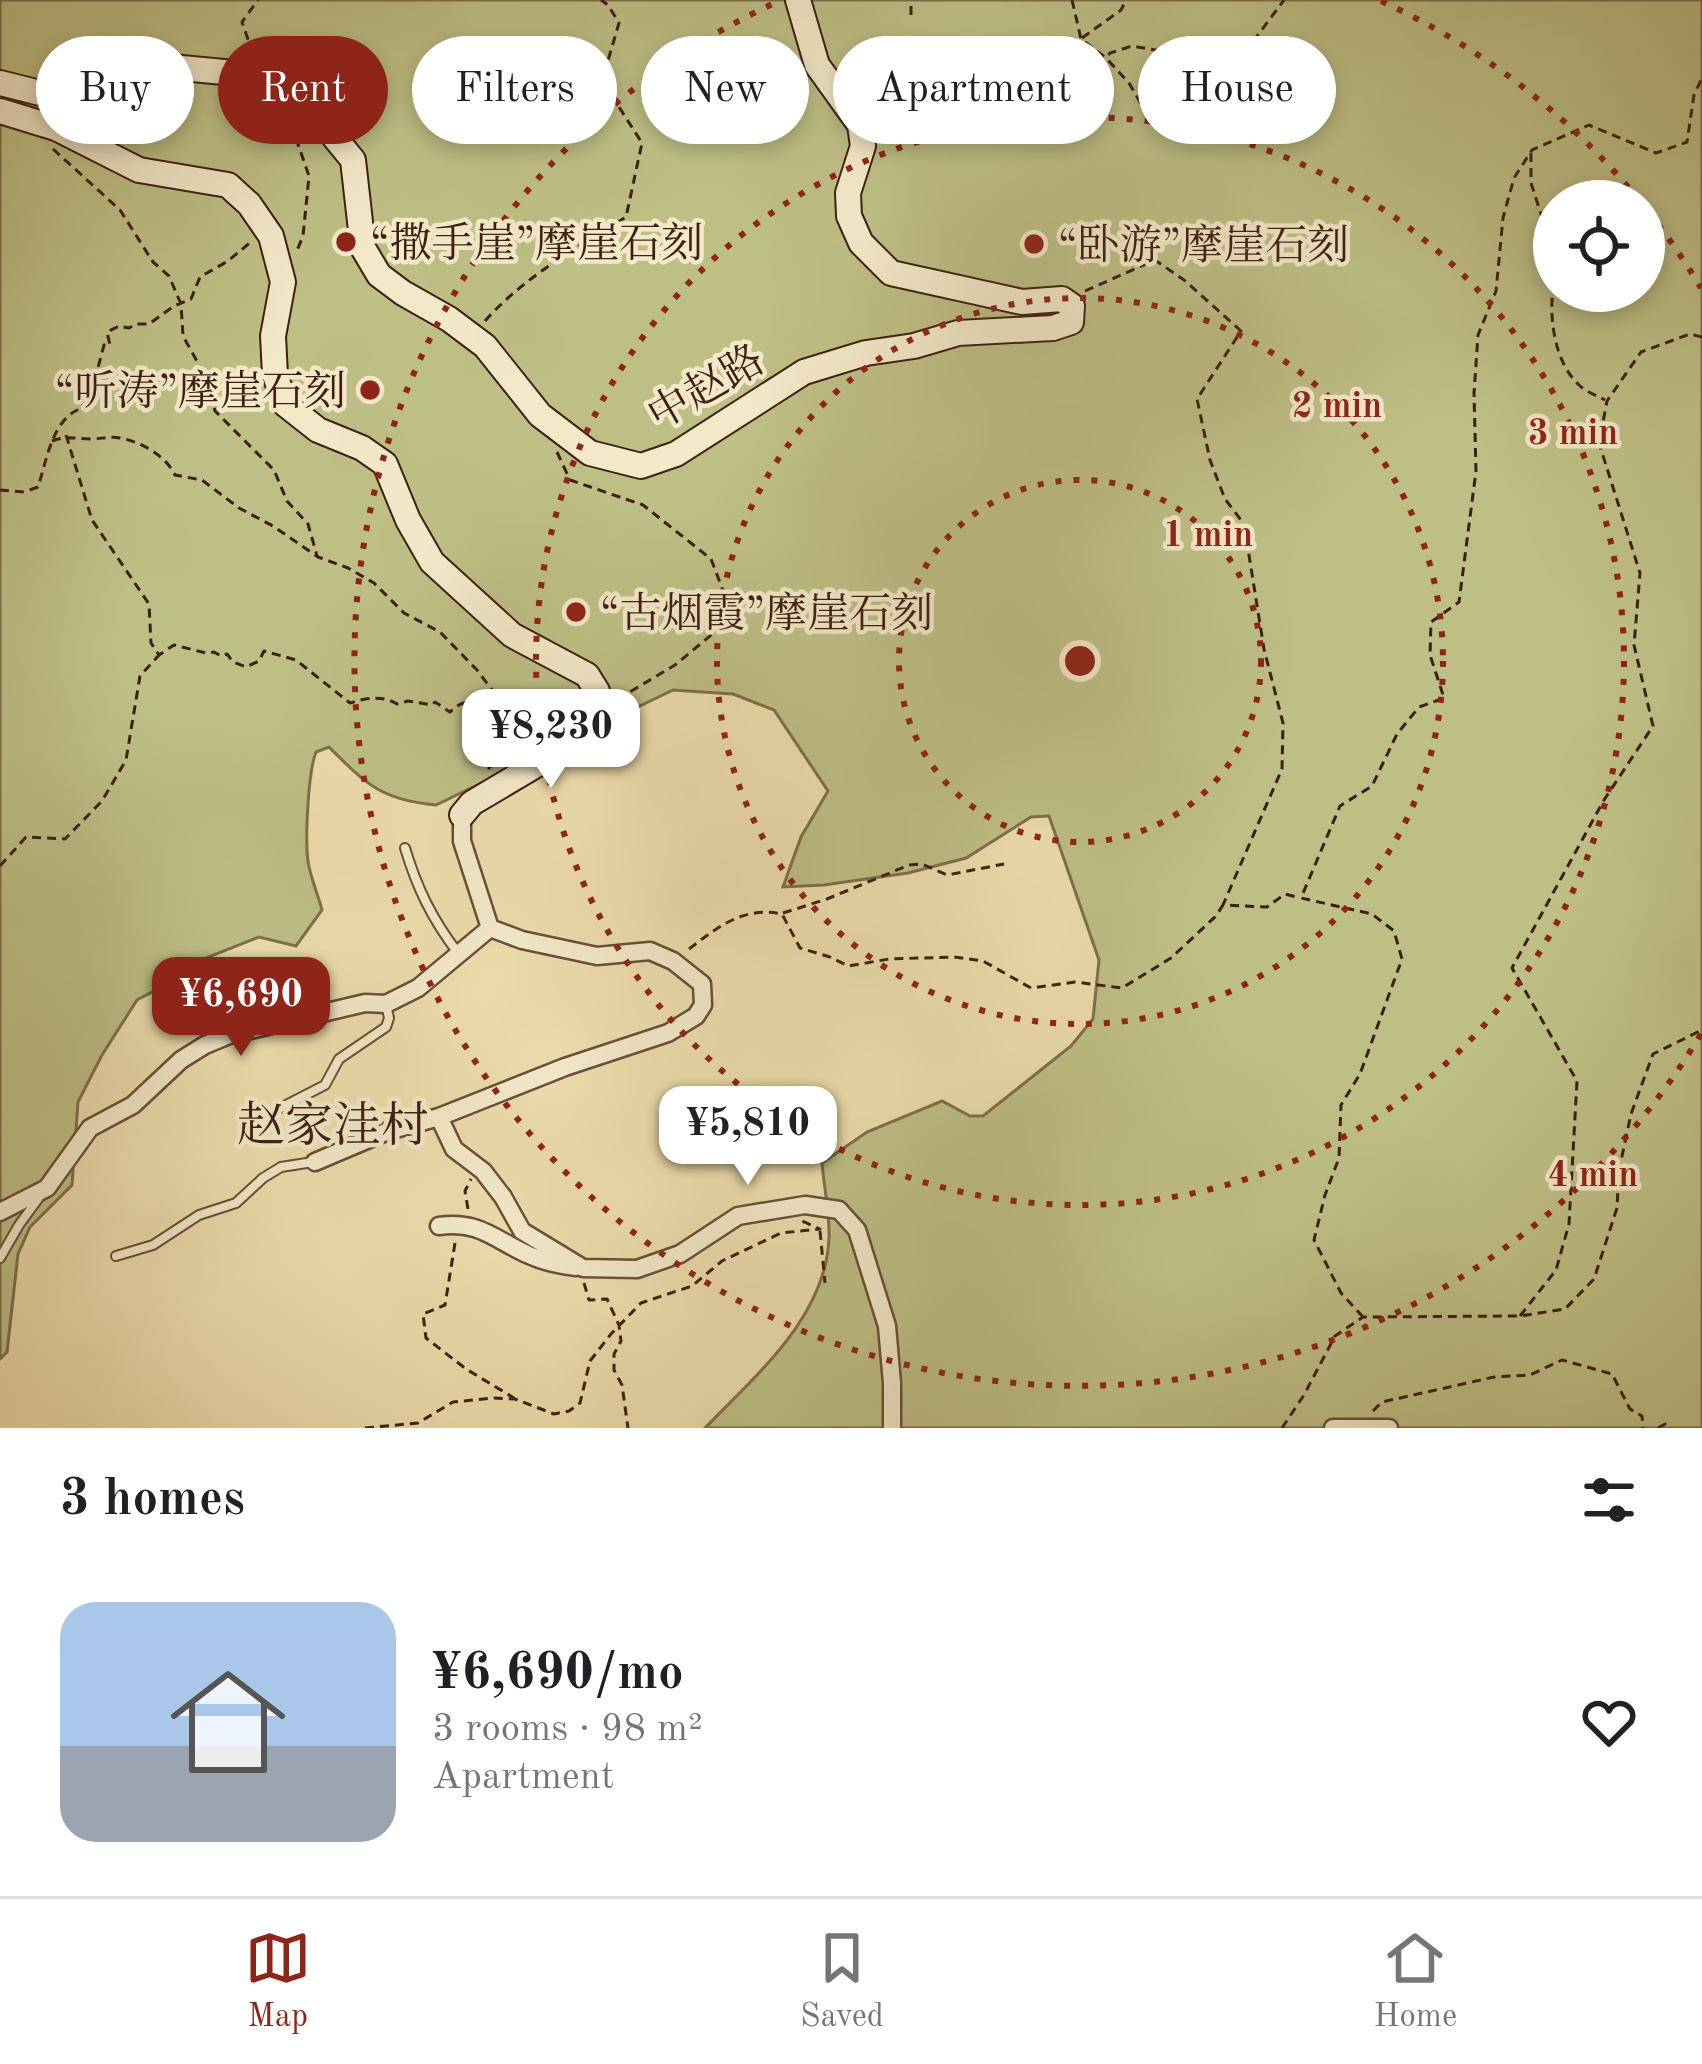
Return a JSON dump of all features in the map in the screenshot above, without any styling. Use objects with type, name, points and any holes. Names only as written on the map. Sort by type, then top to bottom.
[{"type":"street","points":[[799,0],[818,65],[833,86]]},
{"type":"street","name":"中赵路","points":[[0,83],[56,98],[86,94],[130,63],[218,71]]},
{"type":"street","points":[[0,111],[56,128],[139,170],[227,185],[249,204],[268,231],[283,282],[273,336],[275,375],[285,404],[318,430],[362,448],[385,464],[432,562],[512,635],[587,675],[597,691],[593,724],[580,739],[472,803],[462,815],[462,841],[490,928]]},
{"type":"street","name":"中赵路","points":[[340,144],[353,160],[363,248],[380,275],[485,346],[540,415],[590,453],[640,466],[676,454],[804,372],[958,332],[1053,328],[1071,322],[1072,307],[1065,301]]},
{"type":"street","points":[[862,144],[848,193],[850,216],[861,243],[891,272],[1022,302],[1065,301]]},
{"type":"street","points":[[0,1212],[46,1188],[90,1129],[133,1105],[181,1060],[205,1045],[365,1003],[386,1004],[418,988],[490,928]]},
{"type":"street","points":[[315,1162],[388,1131],[439,1117],[668,1033],[696,1016],[703,1005],[702,984],[673,961],[650,951],[596,956],[490,928]]},
{"type":"street","points":[[439,1117],[454,1149],[503,1197],[522,1231],[583,1268]]},
{"type":"street","points":[[439,1226],[465,1225],[555,1264],[637,1269],[680,1254],[738,1216],[805,1205],[839,1210],[857,1230],[887,1325],[892,1428]]},
{"type":"street","points":[[1333,1428],[1389,1428]]},
{"type":"lane","points":[[405,848],[417,890],[458,954]]},
{"type":"lane","points":[[245,1126],[325,1084],[339,1059],[386,1028],[386,1004]]},
{"type":"lane","points":[[116,1256],[153,1245],[199,1215],[236,1202],[281,1168],[315,1162]]},
{"type":"lane","points":[[0,1258],[46,1188]]},
{"type":"path","points":[[247,36],[242,22],[258,0]]},
{"type":"path","points":[[471,336],[507,297],[626,217],[643,142],[619,107],[605,71],[619,23],[602,0]]},
{"type":"path","points":[[911,0],[911,15]]},
{"type":"path","points":[[1072,0],[1080,36]]},
{"type":"path","points":[[1085,36],[1126,0]]},
{"type":"path","points":[[1114,52],[1132,46],[1203,58],[1255,39],[1284,0]]},
{"type":"path","points":[[1114,67],[1138,98]]},
{"type":"path","points":[[1301,898],[1340,806],[1372,786],[1397,734],[1419,707],[1444,698],[1430,655],[1431,622],[1460,602],[1476,471],[1478,334],[1496,291],[1503,218],[1514,178],[1532,150],[1589,125],[1656,153],[1687,142],[1694,95],[1702,78]]},
{"type":"path","points":[[283,282],[303,236],[309,176],[298,144]]},
{"type":"path","points":[[49,146],[120,210],[153,262],[169,276],[181,304],[183,336],[208,381],[214,411],[274,470],[287,501],[308,524],[318,557]]},
{"type":"path","points":[[1532,150],[1533,189]]},
{"type":"path","points":[[0,490],[24,492],[38,487],[52,441],[87,398],[104,345],[110,345],[107,332],[148,324],[191,299],[200,277],[268,231]]},
{"type":"path","points":[[782,914],[800,948],[848,966],[955,957],[983,961],[1031,988],[1075,982],[1122,988],[1171,958],[1223,904],[1282,769],[1282,723],[1264,649],[1244,524],[1225,499],[1210,460],[1197,399],[1241,331],[1155,260],[1065,301]]},
{"type":"path","points":[[1552,312],[1565,368],[1582,388],[1606,400]]},
{"type":"path","points":[[1520,1316],[1556,1270],[1569,1224],[1577,1081],[1512,968],[1604,800],[1653,726],[1634,645],[1640,573],[1599,442],[1606,400],[1641,352],[1690,334],[1702,337]]},
{"type":"path","points":[[0,866],[26,837],[65,839],[102,801],[126,760],[140,676],[174,645],[227,654],[246,667],[259,661],[264,651],[296,660],[350,703],[367,698],[397,704],[435,702],[451,712],[457,704],[475,700],[504,706],[542,699],[597,712],[675,665],[733,617],[711,559],[643,506],[570,480],[540,415]]},
{"type":"path","points":[[52,441],[66,435],[124,438],[154,452],[169,461],[175,475],[202,480],[318,557],[374,583],[404,613],[440,632],[504,706],[508,749],[478,782],[488,794]]},
{"type":"path","points":[[66,435],[92,520],[149,604],[151,643],[159,655]]},
{"type":"path","points":[[673,961],[721,924],[745,913],[782,914],[909,865],[922,864],[947,875],[1004,864]]},
{"type":"path","points":[[1223,904],[1267,907],[1286,893],[1372,914],[1394,931],[1402,959],[1360,1074],[1341,1105],[1339,1158],[1314,1240],[1341,1293],[1363,1317]]},
{"type":"path","points":[[1282,1428],[1335,1336],[1363,1317],[1520,1316],[1565,1309],[1594,1279],[1617,1208],[1618,1170],[1631,1114],[1653,1054],[1702,1030]]},
{"type":"path","points":[[477,1167],[465,1191],[465,1225],[445,1305],[423,1314],[426,1338],[466,1370],[515,1399],[554,1414],[580,1403],[590,1360],[641,1303],[692,1286],[722,1261],[782,1233],[820,1229]]},
{"type":"path","points":[[772,1210],[820,1229]]},
{"type":"path","points":[[820,1229],[825,1283]]},
{"type":"path","points":[[583,1268],[589,1300],[607,1299],[619,1325],[621,1341],[614,1354],[614,1370],[622,1385],[628,1428]]},
{"type":"path","points":[[1355,1426],[1382,1402],[1494,1377],[1530,1375],[1562,1360],[1612,1374],[1630,1409],[1642,1416],[1643,1428]]},
{"type":"path","points":[[364,1428],[419,1425],[453,1402],[515,1399]]},
{"type":"green space","points":[[0,0],[1702,0],[1702,1428],[705,1428],[785,1343],[816,1294],[829,1238],[822,1163],[867,1132],[942,1101],[970,1116],[983,1116],[1071,1046],[1093,1019],[1099,960],[1049,816],[1031,817],[966,858],[908,873],[783,887],[801,837],[828,791],[774,710],[733,694],[673,690],[436,805],[401,799],[376,788],[329,747],[316,752],[309,789],[307,851],[322,910],[296,946],[259,937],[206,958],[137,1000],[78,1102],[72,1185],[30,1227],[18,1254],[7,1352],[0,1359]]},
{"type":"place","name":"“撒手崖”摩崖石刻","points":[[346,242]]},
{"type":"place","name":"“卧游”摩崖石刻","points":[[1034,244]]},
{"type":"place","name":"“听涛”摩崖石刻","points":[[370,390]]},
{"type":"place","name":"“古烟霞”摩崖石刻","points":[[576,612]]},
{"type":"district","name":"赵家洼村","points":[[333,1124]]}]
